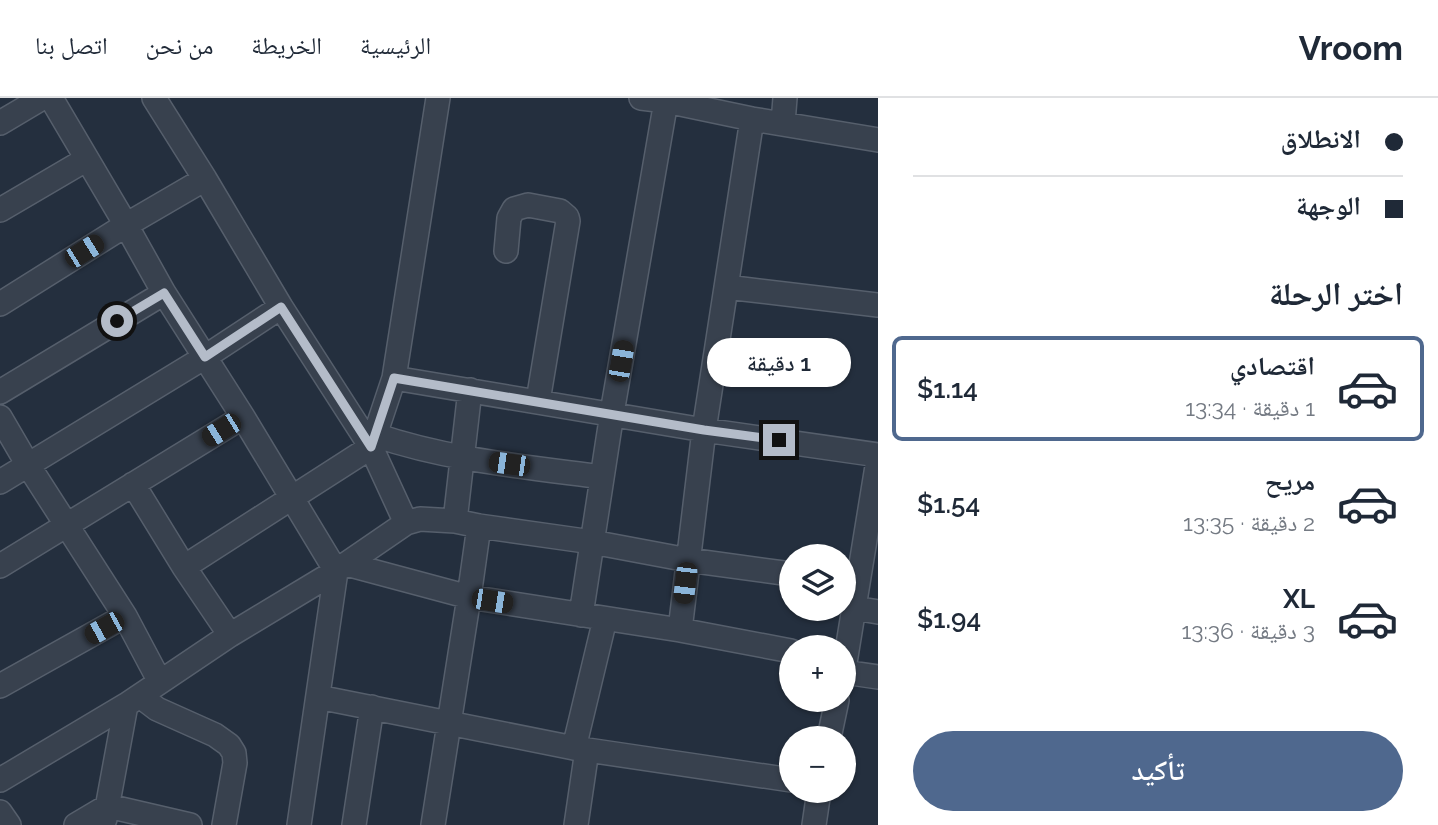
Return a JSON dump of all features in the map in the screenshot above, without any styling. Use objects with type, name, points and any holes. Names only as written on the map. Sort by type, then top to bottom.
[{"type":"street","points":[[0,123],[42,98]]},
{"type":"street","points":[[51,98],[164,293],[291,497],[341,567],[469,597],[680,630],[779,649]]},
{"type":"street","points":[[154,98],[281,307],[373,441],[406,523]]},
{"type":"street","points":[[184,567],[373,441],[394,378],[438,98]]},
{"type":"street","points":[[642,98],[878,140]]},
{"type":"street","points":[[783,123],[785,98]]},
{"type":"street","points":[[581,615],[612,413],[666,101]]},
{"type":"street","points":[[680,630],[704,430],[752,119]]},
{"type":"street","points":[[0,210],[87,159]]},
{"type":"street","points":[[0,304],[205,179]]},
{"type":"street","points":[[506,251],[509,218],[514,209],[528,205],[560,212],[567,217],[538,401]]},
{"type":"street","points":[[726,287],[878,305]]},
{"type":"street","points":[[0,392],[164,293]]},
{"type":"street","points":[[0,482],[205,357],[281,307]]},
{"type":"street","points":[[394,378],[878,457],[872,531],[856,569]]},
{"type":"street","points":[[455,521],[470,390]]},
{"type":"street","points":[[0,417],[125,616],[160,682]]},
{"type":"street","points":[[0,566],[243,417]]},
{"type":"street","points":[[373,441],[398,443],[462,458],[602,477]]},
{"type":"street","points":[[133,484],[230,635]]},
{"type":"street","points":[[0,780],[133,701],[230,635],[341,567],[406,523],[420,519],[455,521],[779,572]]},
{"type":"street","points":[[433,825],[479,526]]},
{"type":"street","points":[[299,825],[341,567]]},
{"type":"street","points":[[856,608],[878,612]]},
{"type":"street","points":[[0,686],[125,616]]},
{"type":"street","points":[[576,825],[581,749],[605,619]]},
{"type":"street","points":[[856,670],[878,677]]},
{"type":"street","points":[[318,697],[581,749],[779,778]]},
{"type":"street","points":[[106,815],[133,701]]},
{"type":"street","points":[[133,701],[215,735],[229,745],[234,753],[235,763],[224,825]]},
{"type":"street","points":[[354,825],[372,708]]},
{"type":"street","points":[[814,825],[817,803]]},
{"type":"street","points":[[0,812],[9,825]]},
{"type":"street","points":[[76,825],[106,815],[190,825]]},
{"type":"route","points":[[117,321],[164,293],[205,357],[281,307],[371,447],[394,378],[779,440]]}]
